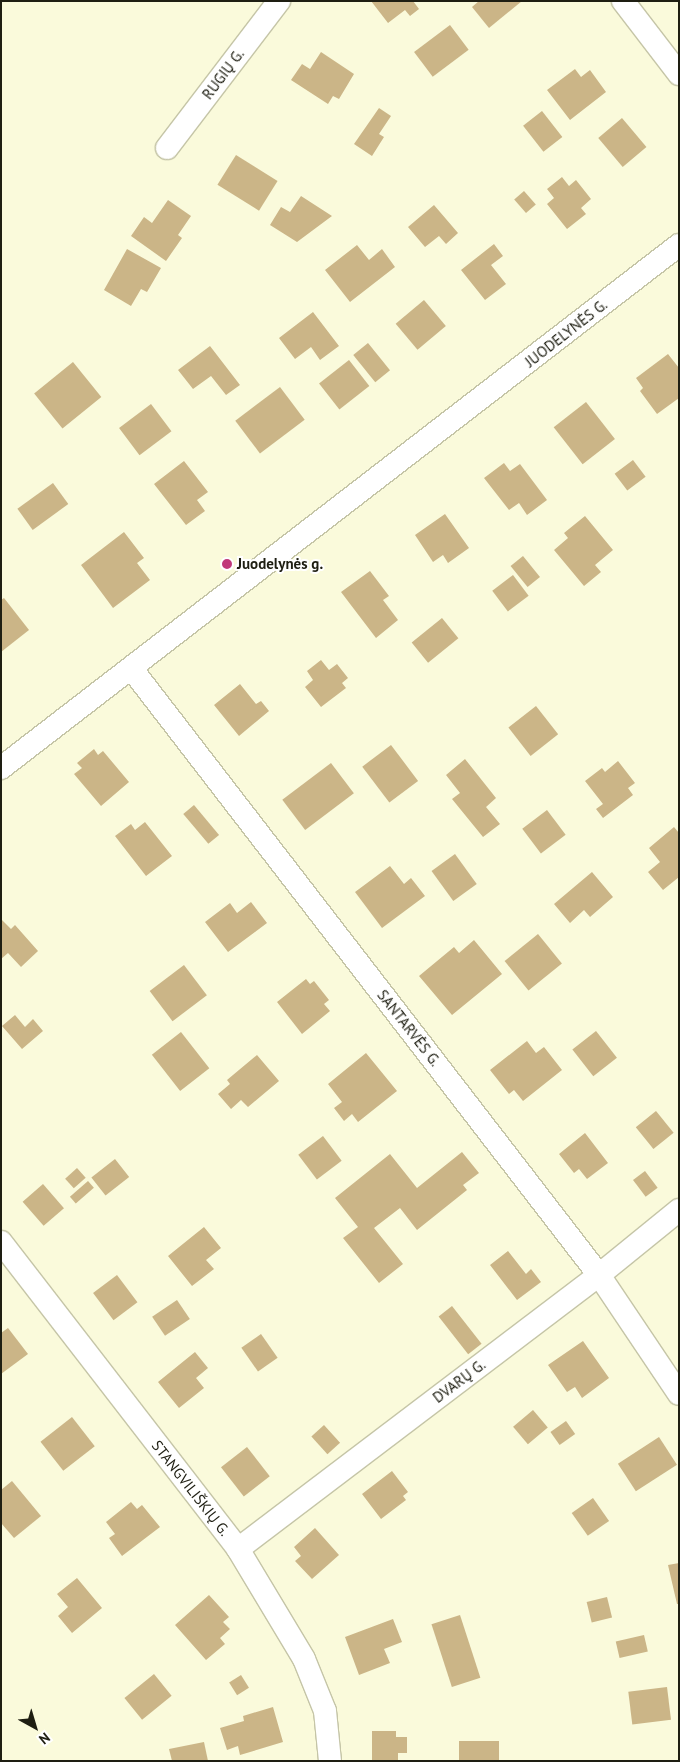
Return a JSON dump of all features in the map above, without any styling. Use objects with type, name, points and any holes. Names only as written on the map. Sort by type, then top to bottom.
[{"type":"street","name":"RUGIŲ G.","points":[[167,148],[279,1]]},
{"type":"street","points":[[623,1],[679,74]]},
{"type":"street","name":"JUODELYNĖS G.","points":[[1,768],[679,245]]},
{"type":"street","name":"SANTARVĖS G.","points":[[131,668],[599,1275],[679,1394]]},
{"type":"street","name":"DVARŲ G.","points":[[238,1549],[599,1275],[679,1210]]},
{"type":"street","name":"STANGVILIŠKIŲ G.","points":[[1,1242],[238,1549],[304,1660],[325,1711],[330,1761]]},
{"type":"building","points":[[371,1],[413,1],[419,9],[410,16],[405,10],[388,23]]},
{"type":"building","points":[[479,1],[522,1],[489,28],[472,7]]},
{"type":"building","points":[[450,25],[469,50],[433,77],[414,52]]},
{"type":"building","points":[[321,52],[354,74],[339,99],[333,96],[328,104],[291,80],[302,64],[310,69]]},
{"type":"building","points":[[575,69],[581,77],[590,70],[606,92],[570,120],[547,90]]},
{"type":"building","points":[[379,108],[391,116],[379,134],[384,137],[372,156],[354,144]]},
{"type":"building","points":[[542,111],[562,137],[543,152],[523,126]]},
{"type":"building","points":[[622,118],[646,147],[623,167],[598,138]]},
{"type":"building","points":[[236,155],[278,181],[259,211],[217,185]]},
{"type":"building","points":[[562,177],[569,186],[576,180],[591,199],[581,208],[586,214],[567,229],[547,204],[554,198],[547,189]]},
{"type":"building","points":[[524,191],[536,205],[526,213],[514,200]]},
{"type":"building","points":[[301,196],[332,216],[297,242],[270,225],[281,207],[290,212]]},
{"type":"building","points":[[168,200],[191,216],[178,235],[182,238],[166,261],[131,236],[144,217],[152,223]]},
{"type":"building","points":[[434,205],[458,233],[446,244],[439,236],[425,247],[408,227]]},
{"type":"building","points":[[494,244],[503,256],[491,265],[506,284],[485,300],[461,270]]},
{"type":"building","points":[[357,245],[369,260],[382,249],[395,267],[350,302],[325,270]]},
{"type":"building","points":[[127,249],[161,268],[147,292],[141,289],[131,306],[104,290]]},
{"type":"building","points":[[424,300],[446,326],[418,350],[396,324]]},
{"type":"building","points":[[313,312],[339,346],[320,360],[311,347],[295,359],[279,338]]},
{"type":"building","points":[[368,343],[390,370],[375,382],[353,355]]},
{"type":"building","points":[[210,346],[240,385],[226,395],[211,376],[193,389],[178,370]]},
{"type":"building","points":[[668,354],[679,368],[679,398],[657,414],[640,391],[643,388],[636,378]]},
{"type":"building","points":[[349,360],[369,386],[339,409],[319,383]]},
{"type":"building","points":[[73,362],[101,397],[62,428],[34,393]]},
{"type":"building","points":[[280,387],[305,420],[260,453],[235,421]]},
{"type":"building","points":[[586,402],[615,439],[583,464],[554,427]]},
{"type":"building","points":[[151,404],[171,431],[140,455],[119,428]]},
{"type":"building","points":[[633,460],[646,477],[627,491],[615,474]]},
{"type":"building","points":[[184,461],[208,492],[197,500],[205,511],[186,525],[154,484]]},
{"type":"building","points":[[504,463],[510,471],[520,464],[547,500],[527,515],[519,503],[509,510],[484,478]]},
{"type":"building","points":[[53,483],[68,504],[33,530],[17,509]]},
{"type":"building","points":[[445,514],[469,548],[448,563],[443,555],[433,562],[415,535]]},
{"type":"building","points":[[585,516],[613,550],[595,565],[601,572],[584,586],[554,550],[568,538],[564,533]]},
{"type":"building","points":[[124,532],[144,558],[137,563],[150,580],[113,608],[81,565]]},
{"type":"building","points":[[523,556],[540,577],[528,587],[511,566]]},
{"type":"building","points":[[370,571],[389,596],[383,600],[398,620],[376,638],[341,592]]},
{"type":"building","points":[[513,575],[529,596],[508,611],[492,591]]},
{"type":"building","points":[[4,598],[29,630],[1,652],[1,600]]},
{"type":"building","points":[[442,618],[458,638],[428,663],[412,643]]},
{"type":"building","points":[[321,660],[329,670],[337,664],[348,678],[342,683],[346,688],[321,707],[305,687],[313,680],[307,671]]},
{"type":"building","points":[[240,684],[256,704],[261,701],[269,711],[239,736],[214,705]]},
{"type":"building","points":[[536,706],[558,734],[531,756],[508,728]]},
{"type":"building","points":[[391,745],[418,781],[389,803],[362,767]]},
{"type":"building","points":[[94,749],[98,755],[103,751],[129,782],[101,806],[74,774],[82,768],[77,763]]},
{"type":"building","points":[[465,759],[496,798],[486,807],[500,824],[483,837],[452,799],[460,793],[446,775]]},
{"type":"building","points":[[618,761],[635,783],[628,788],[633,795],[603,818],[596,809],[603,804],[585,781],[602,768],[605,772]]},
{"type":"building","points":[[331,763],[354,793],[305,830],[282,800]]},
{"type":"building","points":[[194,805],[219,835],[208,844],[183,814]]},
{"type":"building","points":[[547,810],[566,835],[541,853],[522,829]]},
{"type":"building","points":[[145,822],[172,856],[146,876],[115,836],[131,824],[135,830]]},
{"type":"building","points":[[674,827],[679,833],[679,877],[663,890],[648,872],[660,862],[649,848]]},
{"type":"building","points":[[455,854],[477,884],[453,901],[432,871]]},
{"type":"building","points":[[390,866],[404,884],[411,878],[425,896],[382,928],[355,892]]},
{"type":"building","points":[[592,872],[613,897],[590,917],[584,910],[570,923],[554,904]]},
{"type":"building","points":[[251,902],[267,923],[228,952],[205,922],[230,903],[237,913]]},
{"type":"building","points":[[1,919],[11,929],[15,925],[38,951],[21,967],[8,953],[1,959]]},
{"type":"building","points":[[538,934],[562,964],[528,991],[505,961]]},
{"type":"building","points":[[474,940],[502,974],[452,1015],[419,976],[454,947],[459,953]]},
{"type":"building","points":[[184,965],[207,995],[173,1021],[150,991]]},
{"type":"building","points":[[306,979],[310,984],[314,981],[329,1000],[324,1004],[330,1011],[302,1034],[277,1002]]},
{"type":"building","points":[[15,1015],[25,1027],[33,1019],[43,1031],[22,1049],[2,1026]]},
{"type":"building","points":[[596,1031],[617,1058],[593,1076],[572,1049]]},
{"type":"building","points":[[181,1032],[209,1068],[180,1091],[152,1055]]},
{"type":"building","points":[[527,1041],[536,1053],[544,1047],[562,1070],[523,1101],[514,1090],[509,1094],[490,1070]]},
{"type":"building","points":[[366,1053],[397,1091],[358,1122],[352,1114],[344,1121],[334,1108],[342,1102],[328,1084]]},
{"type":"building","points":[[257,1055],[279,1081],[248,1107],[241,1100],[231,1109],[218,1094],[230,1084],[227,1080]]},
{"type":"building","points":[[656,1111],[674,1133],[653,1149],[636,1127]]},
{"type":"building","points":[[585,1133],[608,1163],[587,1179],[579,1169],[574,1173],[559,1154]]},
{"type":"building","points":[[323,1136],[342,1161],[317,1179],[298,1155]]},
{"type":"building","points":[[462,1152],[479,1173],[463,1185],[467,1190],[417,1230],[400,1208],[374,1228],[403,1264],[379,1283],[343,1238],[358,1227],[335,1198],[390,1154],[417,1188]]},
{"type":"building","points":[[115,1159],[129,1177],[106,1196],[91,1177]]},
{"type":"building","points":[[77,1168],[86,1178],[74,1188],[65,1179]]},
{"type":"building","points":[[645,1171],[658,1188],[646,1197],[633,1180]]},
{"type":"building","points":[[88,1181],[94,1188],[76,1204],[70,1197]]},
{"type":"building","points":[[43,1184],[64,1208],[44,1226],[23,1202]]},
{"type":"building","points":[[204,1227],[221,1248],[206,1260],[214,1269],[192,1286],[168,1256]]},
{"type":"building","points":[[508,1251],[526,1274],[531,1269],[541,1282],[517,1300],[490,1265]]},
{"type":"building","points":[[117,1275],[137,1302],[114,1320],[93,1293]]},
{"type":"building","points":[[177,1300],[190,1319],[165,1336],[152,1317]]},
{"type":"building","points":[[452,1306],[482,1344],[468,1354],[439,1316]]},
{"type":"building","points":[[8,1328],[28,1354],[1,1374],[1,1333]]},
{"type":"building","points":[[261,1334],[278,1358],[258,1372],[241,1348]]},
{"type":"building","points":[[583,1341],[609,1378],[582,1398],[575,1387],[567,1392],[548,1365]]},
{"type":"building","points":[[195,1352],[208,1368],[196,1378],[204,1388],[179,1408],[158,1382]]},
{"type":"building","points":[[533,1410],[548,1428],[528,1444],[513,1427]]},
{"type":"building","points":[[72,1417],[95,1446],[63,1471],[40,1442]]},
{"type":"building","points":[[566,1421],[575,1434],[560,1445],[550,1432]]},
{"type":"building","points":[[324,1425],[340,1443],[327,1454],[311,1436]]},
{"type":"building","points":[[659,1437],[677,1465],[636,1491],[618,1464]]},
{"type":"building","points":[[247,1447],[270,1476],[244,1496],[221,1467]]},
{"type":"building","points":[[392,1471],[408,1492],[403,1496],[406,1500],[381,1519],[362,1494]]},
{"type":"building","points":[[12,1481],[41,1516],[14,1538],[1,1523],[1,1490]]},
{"type":"building","points":[[593,1498],[609,1521],[588,1536],[572,1513]]},
{"type":"building","points":[[131,1502],[137,1509],[142,1505],[160,1527],[122,1556],[109,1538],[115,1534],[106,1522]]},
{"type":"building","points":[[315,1528],[339,1555],[312,1579],[295,1561],[301,1556],[294,1547]]},
{"type":"building","points":[[679,1563],[679,1604],[677,1604],[668,1565]]},
{"type":"building","points":[[77,1578],[102,1608],[72,1633],[58,1616],[68,1607],[57,1594]]},
{"type":"building","points":[[209,1595],[229,1617],[223,1622],[230,1629],[220,1638],[225,1644],[206,1660],[175,1625]]},
{"type":"building","points":[[607,1597],[612,1617],[592,1622],[587,1602]]},
{"type":"building","points":[[460,1615],[480,1678],[452,1687],[431,1624]]},
{"type":"building","points":[[393,1619],[402,1642],[384,1649],[390,1663],[359,1675],[345,1637]]},
{"type":"building","points":[[644,1635],[648,1652],[620,1658],[616,1642]]},
{"type":"building","points":[[154,1674],[172,1696],[142,1720],[124,1698]]},
{"type":"building","points":[[241,1675],[249,1688],[237,1695],[229,1682]]},
{"type":"building","points":[[667,1687],[671,1720],[632,1725],[628,1692]]},
{"type":"building","points":[[273,1707],[283,1742],[240,1755],[238,1746],[227,1750],[220,1728],[244,1721],[243,1716]]},
{"type":"building","points":[[372,1731],[396,1731],[396,1737],[407,1737],[407,1753],[398,1753],[398,1761],[372,1761]]},
{"type":"building","points":[[459,1741],[499,1741],[499,1761],[459,1761]]},
{"type":"building","points":[[204,1742],[208,1761],[172,1761],[169,1749]]},
{"type":"place","name":"Juodelynės g.","points":[[227,564]]}]
